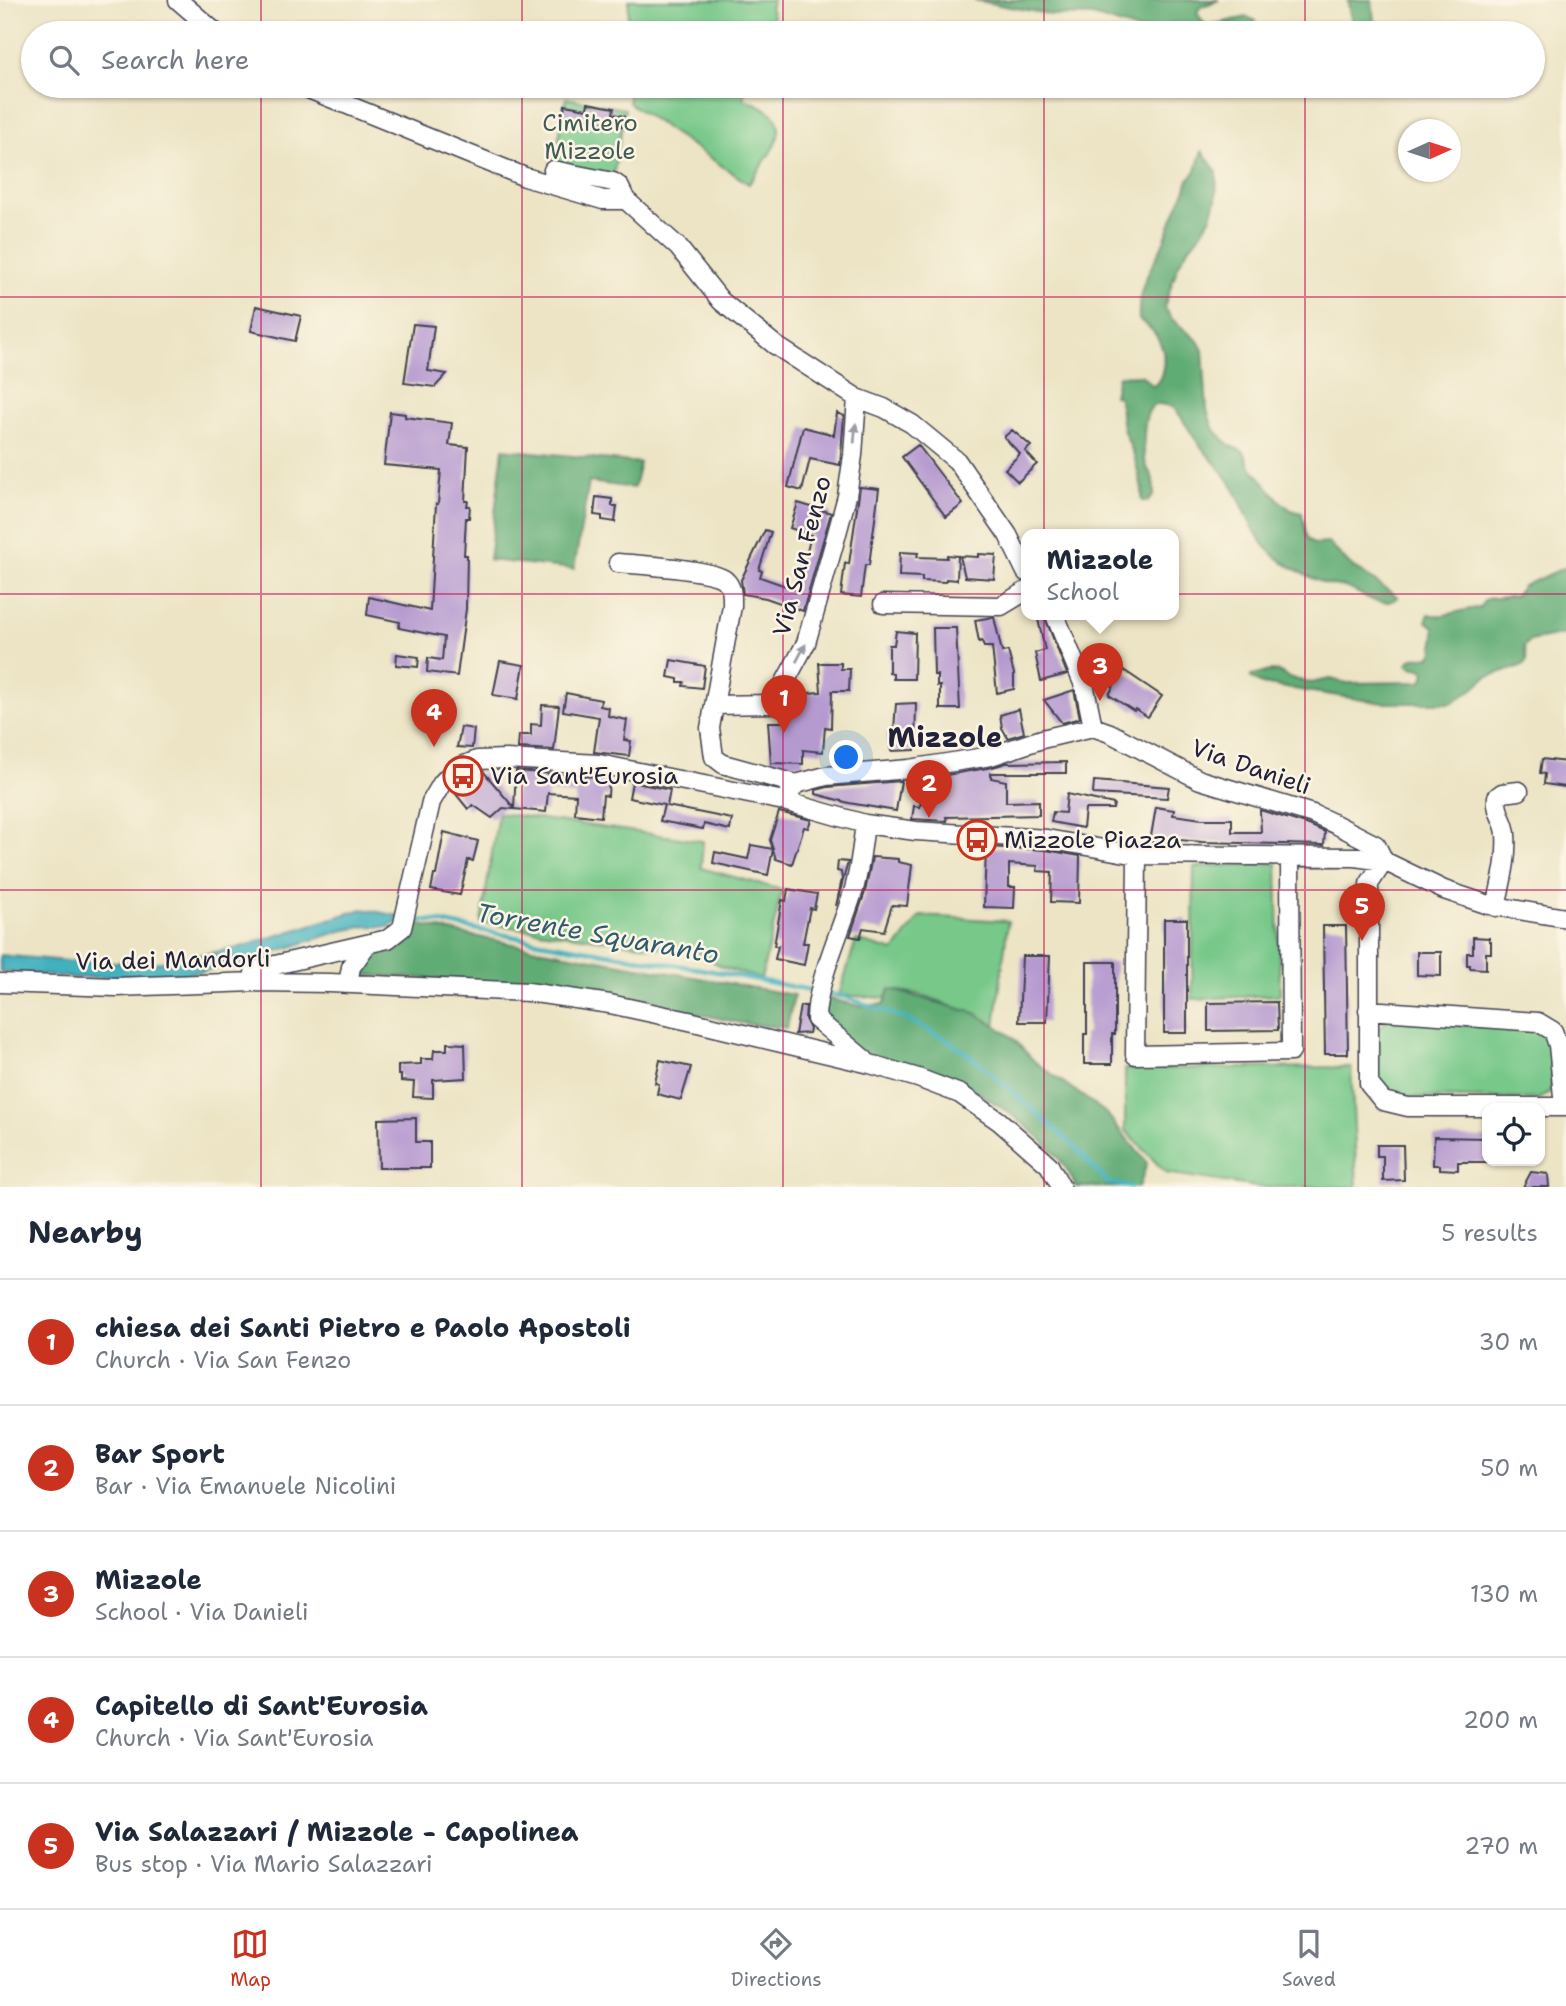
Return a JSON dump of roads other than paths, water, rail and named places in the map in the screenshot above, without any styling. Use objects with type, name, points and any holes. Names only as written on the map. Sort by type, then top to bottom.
[{"type":"street","points":[[178,0],[202,21]]},
{"type":"street","points":[[330,98],[524,177],[603,200],[626,200]]},
{"type":"street","points":[[553,170],[612,182],[619,186],[626,200],[678,247],[721,301],[775,345],[857,398],[884,408],[912,425],[957,461],[1007,535],[1021,561]]},
{"type":"street","name":"Via San Fenzo","points":[[714,705],[773,704],[806,643],[847,496],[857,398]]},
{"type":"street","points":[[618,563],[701,572],[725,579],[733,591],[710,728],[714,757],[723,764],[796,784],[826,776],[909,769],[991,757],[1042,739],[1093,727],[1085,688],[1057,620]]},
{"type":"street","points":[[883,604],[1001,606],[1021,594]]},
{"type":"street","name":"Via Danieli","points":[[1093,727],[1110,733],[1199,780],[1313,814],[1335,824],[1376,845],[1384,861]]},
{"type":"street","points":[[255,982],[254,973],[262,968],[388,940],[402,928],[431,802],[442,783],[455,769],[477,760],[600,764],[784,801],[865,824],[916,831],[1047,839],[1137,855],[1355,858],[1384,861],[1444,890],[1496,907],[1566,918]]},
{"type":"street","points":[[784,801],[796,784]]},
{"type":"street","points":[[1496,907],[1507,844],[1506,829],[1496,811],[1497,797],[1502,793],[1519,790]]},
{"type":"street","points":[[865,824],[855,886],[816,1008],[816,1019],[870,1064]]},
{"type":"street","points":[[1137,855],[1135,1055],[1291,1052],[1290,858]]},
{"type":"street","points":[[1368,1010],[1538,1022],[1553,1031],[1558,1045],[1565,1107],[1408,1107],[1383,1101],[1370,1084],[1368,1010],[1369,884],[1384,861]]},
{"type":"street","points":[[348,984],[351,967],[366,946]]},
{"type":"street","name":"Via dei Mandorli","points":[[0,983],[116,987],[255,982],[348,984],[528,992],[610,1004],[870,1064],[960,1094],[999,1121],[1049,1165],[1061,1187]]},
{"type":"water","points":[[362,909],[400,916],[396,923],[389,927],[366,926],[341,931],[231,966],[186,974],[75,978],[0,971],[0,955],[67,961],[154,963],[237,948]]},
{"type":"waterway","name":"Torrente Squaranto","points":[[409,919],[439,922],[814,991]]},
{"type":"waterway","name":"Torrente Squaranto","points":[[823,993],[845,997],[904,1018],[949,1041],[982,1065],[1071,1143],[1108,1183],[1131,1187]]},
{"type":"place","name":"Mizzole","points":[[1100,701]]},
{"type":"place","name":"chiesa dei Santi Pietro e Paolo Apostoli","points":[[784,733]]},
{"type":"place","name":"Capitello di Sant'Eurosia","points":[[434,747]]},
{"type":"place","name":"Via Sant'Eurosia","points":[[463,776]]},
{"type":"place","name":"Bar Sport","points":[[929,818]]},
{"type":"place","name":"Mizzole Piazza","points":[[977,840]]},
{"type":"place","name":"Via Salazzari / Mizzole - Capolinea","points":[[1362,941]]},
{"type":"district","name":"Mizzole","points":[[945,737]]},
{"type":"park label","name":"Cimitero Mizzole","points":[[590,137]]}]
